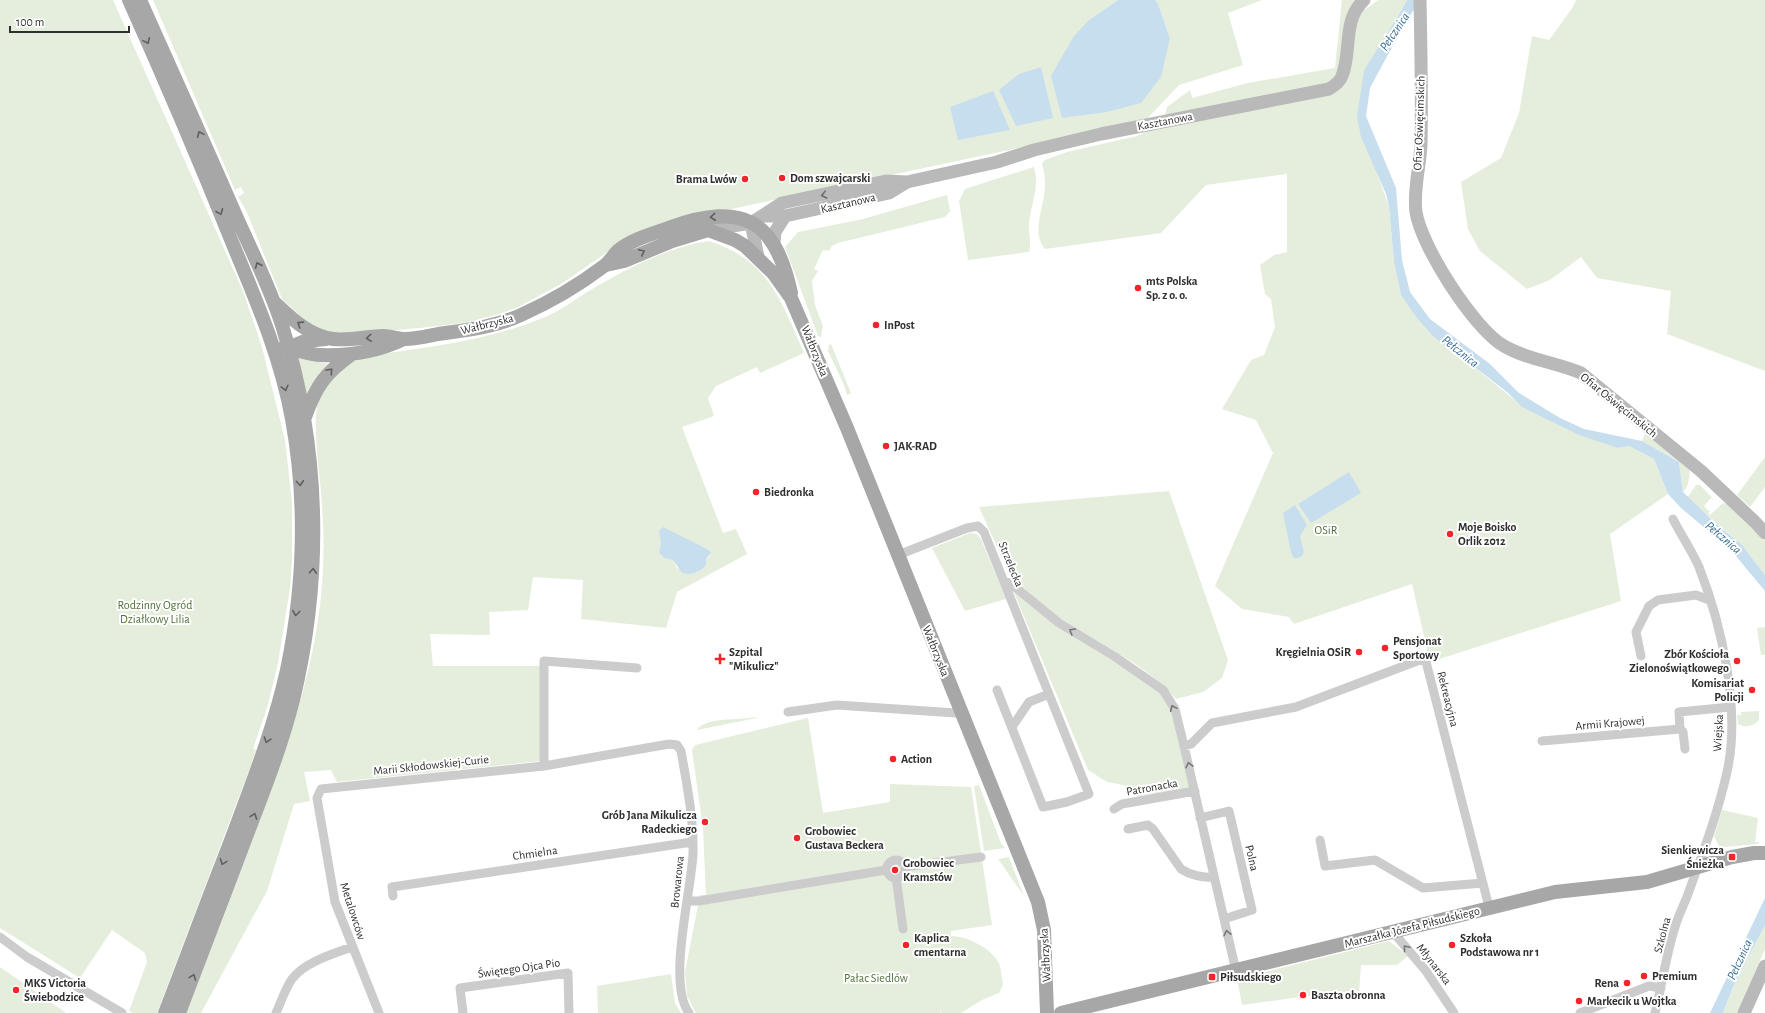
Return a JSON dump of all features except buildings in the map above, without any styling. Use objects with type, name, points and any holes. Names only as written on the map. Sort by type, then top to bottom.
[{"type":"main road","points":[[129,0],[205,175],[265,322],[282,349],[304,417],[312,473],[314,541],[311,596],[301,664],[292,702],[277,752],[170,1012]]},
{"type":"main road","points":[[140,0],[273,301],[293,424],[301,505],[300,571],[292,640],[280,697],[260,760],[170,1012]]},
{"type":"main road","name":"Wałbrzyska","points":[[282,349],[320,356],[353,353],[387,347],[404,339],[466,330],[500,323],[540,306],[606,265],[619,250],[643,238],[680,224],[710,217],[729,216],[756,219],[762,230],[774,243],[785,267],[791,298],[814,349],[898,555],[1042,916],[1044,930],[1047,1013]]},
{"type":"main road","name":"Wałbrzyska","points":[[606,265],[624,261],[672,240],[708,230],[735,240],[758,257],[791,298]]},
{"type":"main road","name":"Wałbrzyska","points":[[273,301],[295,322],[312,332],[333,339],[386,336],[404,339]]},
{"type":"main road","points":[[282,349],[304,341],[333,339]]},
{"type":"main road","points":[[304,417],[313,394],[321,381],[333,367],[353,353]]},
{"type":"main road","name":"Marszałka Józefa Piłsudskiego","points":[[1061,1013],[1555,892],[1647,882],[1732,856],[1765,853]]},
{"type":"street","name":"Kasztanowa","points":[[756,219],[782,204],[886,181],[907,182],[997,162],[1034,150],[1109,133],[1329,89],[1342,76],[1351,21],[1355,12],[1364,0]]},
{"type":"street","name":"Ofiar Oświęcimskich","points":[[1420,2],[1420,147],[1415,207],[1426,243],[1445,278],[1488,334],[1503,346],[1525,356],[1566,367],[1581,373],[1701,471],[1755,522],[1765,534]]},
{"type":"street","name":"Kasztanowa","points":[[708,230],[756,219],[785,216],[889,193],[907,182]]},
{"type":"street","points":[[774,243],[775,232],[785,216]]},
{"type":"street","points":[[756,219],[758,257]]},
{"type":"street","name":"Wiejska","points":[[1673,519],[1699,566],[1719,634],[1731,694],[1727,771],[1698,866]]},
{"type":"street","name":"Strzelecka","points":[[898,555],[967,528],[978,526],[984,532],[1089,794],[1067,802],[1043,807],[997,690]]},
{"type":"street","points":[[1005,582],[1010,583],[1059,623],[1147,678],[1163,690],[1175,709],[1236,971]]},
{"type":"street","points":[[1641,656],[1636,632],[1649,606],[1658,600],[1696,596],[1709,600]]},
{"type":"street","name":"Rekreacyjna","points":[[1184,746],[1192,744],[1212,723],[1296,707],[1425,658],[1489,907]]},
{"type":"street","points":[[544,766],[544,661],[637,668]]},
{"type":"street","points":[[1012,727],[1029,702],[1049,694]]},
{"type":"street","points":[[788,712],[837,704],[956,713],[960,711]]},
{"type":"street","points":[[1685,749],[1683,732],[1680,729],[1679,712],[1731,707]]},
{"type":"street","name":"Armii Krajowej","points":[[1542,741],[1680,729]]},
{"type":"street","name":"Marii Skłodowskiej-Curie","points":[[321,789],[544,766],[669,744],[677,745],[681,751]]},
{"type":"street","name":"Browarowa","points":[[681,751],[688,797],[692,842],[688,901],[678,971],[682,999],[689,1013]]},
{"type":"street","name":"Metalowców","points":[[321,789],[317,798],[335,902],[379,1013]]},
{"type":"street","name":"Patronacka","points":[[1114,809],[1122,804],[1195,791]]},
{"type":"street","name":"Polna","points":[[1200,818],[1229,811],[1252,910],[1224,919]]},
{"type":"street","points":[[1128,829],[1148,826],[1154,829],[1181,870],[1186,873],[1206,878],[1213,877]]},
{"type":"street","points":[[1320,840],[1325,866],[1376,860],[1423,888],[1483,883]]},
{"type":"street","name":"Chmielna","points":[[393,896],[392,887],[692,842]]},
{"type":"street","points":[[905,867],[981,857]]},
{"type":"street","points":[[902,862],[905,867],[904,874],[896,877],[889,877],[886,870],[887,864],[891,863],[902,862]]},
{"type":"street","name":"Szkolna","points":[[1655,1013],[1675,926],[1698,866]]},
{"type":"street","points":[[688,901],[700,901],[886,870]]},
{"type":"street","points":[[896,877],[903,929]]},
{"type":"street","name":"Młynarska","points":[[1393,932],[1426,971],[1454,1013]]},
{"type":"street","points":[[0,937],[27,957],[122,1013]]},
{"type":"street","points":[[276,1013],[293,979],[300,971],[310,965],[352,947]]},
{"type":"street","points":[[1744,1013],[1765,966]]},
{"type":"street","name":"Świętego Ojca Pio","points":[[463,1013],[460,988],[568,973],[569,1013]]},
{"type":"street","points":[[1580,1013],[1649,986],[1661,988]]},
{"type":"green space","name":"Rodzinny Ogród Działkowy Lilia","points":[[0,0],[113,0],[243,291],[262,347],[285,440],[292,503],[292,561],[290,588],[278,663],[267,708],[253,749],[256,750],[251,765],[157,1013],[133,1013],[129,1011],[147,962],[145,953],[112,930],[80,978],[0,928]]},
{"type":"green space","points":[[153,0],[1118,0],[1089,20],[1170,38],[1158,4],[1155,0],[1262,0],[1228,13],[1243,65],[1179,85],[1145,121],[722,211],[612,249],[561,284],[516,308],[496,315],[464,323],[348,334],[331,333],[317,329],[308,323],[282,299],[246,210],[238,197],[244,193],[241,187],[235,190]]},
{"type":"green space","points":[[1342,0],[1356,0],[1339,71],[1328,84],[1167,117],[1165,114],[1167,107],[1190,90],[1192,98],[1248,83],[1335,68]]},
{"type":"green space","name":"OSiR","points":[[1378,0],[1407,0],[1397,18],[1357,117],[1389,207],[1394,262],[1401,295],[1452,352],[1468,362],[1523,407],[1618,448],[1629,446],[1654,459],[1668,494],[1610,534],[1621,601],[1430,662],[1412,584],[1294,624],[1289,617],[1242,609],[1215,586],[1273,453],[1256,420],[1222,409],[1251,360],[1264,355],[1275,327],[1271,299],[1265,294],[1260,265],[1274,255],[1287,252],[1287,174],[1206,185],[1161,233],[1045,249],[1041,243],[1038,230],[1045,187],[1042,164],[1045,160],[1067,152],[1137,136],[1148,131],[1334,93],[1355,23],[1364,7],[1366,9]]},
{"type":"green space","points":[[1576,0],[1765,0],[1765,371],[1667,334],[1671,291],[1597,278],[1581,257],[1550,280],[1527,289],[1480,251],[1468,229],[1461,182],[1501,158],[1519,113],[1532,36],[1549,40],[1573,7]]},
{"type":"green space","points":[[1034,167],[1036,174],[1036,188],[1029,223],[1029,252],[968,260],[959,201],[965,189]]},
{"type":"green space","points":[[947,195],[950,211],[945,217],[838,243],[832,246],[829,251],[823,250],[814,269],[818,271],[812,281],[815,305],[823,326],[821,337],[818,336],[785,247],[798,232],[863,219]]},
{"type":"green space","points":[[709,241],[729,249],[746,259],[759,271],[780,300],[804,353],[760,373],[757,367],[716,386],[708,398],[714,416],[682,427],[723,533],[736,529],[747,554],[677,592],[666,628],[581,619],[583,580],[533,577],[528,610],[489,612],[490,635],[430,634],[433,666],[540,666],[541,761],[337,782],[331,770],[304,772],[310,801],[294,804],[267,891],[201,1013],[186,1013],[282,760],[300,702],[314,644],[319,615],[323,575],[323,525],[316,418],[317,406],[324,389],[343,368],[363,357],[455,343],[523,325],[556,312],[587,292],[630,268],[661,254],[692,244]],"holes":[[[661,542],[692,542],[709,550],[710,556],[706,559],[706,565],[697,573],[677,568],[673,560],[664,558],[659,553]]]},
{"type":"green space","points":[[831,344],[851,393],[847,395],[844,385],[828,351],[829,345]]},
{"type":"green space","points":[[298,357],[329,364],[307,400]]},
{"type":"green space","points":[[1645,433],[1690,470],[1688,485],[1683,492],[1679,462],[1642,441]]},
{"type":"green space","points":[[1765,457],[1765,487],[1750,507],[1737,495]]},
{"type":"green space","points":[[1696,485],[1700,485],[1716,502],[1711,498],[1704,506],[1710,512],[1708,513],[1710,515],[1723,503],[1729,504],[1765,541],[1765,575],[1742,545],[1687,498]]},
{"type":"green space","points":[[1169,491],[1228,660],[1222,678],[1203,692],[1176,699],[1164,686],[1137,665],[1056,615],[1007,573],[1008,571],[979,507]]},
{"type":"green space","points":[[970,533],[977,534],[981,539],[1006,599],[965,611],[932,548]]},
{"type":"green space","points":[[1012,588],[1154,685],[1171,708],[1190,786],[1188,789],[1155,796],[1154,793],[1139,796],[1124,785],[1107,782],[1088,770]]},
{"type":"green space","points":[[1765,627],[1765,655],[1761,655],[1757,628]]},
{"type":"green space","points":[[1759,711],[1759,720],[1754,724],[1743,726],[1738,724],[1737,715],[1741,715],[1741,712]]},
{"type":"green space","points":[[754,717],[757,718],[697,730],[708,723],[715,721]]},
{"type":"green space","name":"Pałac Siedlów","points":[[808,718],[823,813],[890,802],[890,784],[971,787],[992,925],[951,931],[951,936],[964,938],[978,944],[990,952],[1000,965],[1003,985],[999,993],[982,1000],[961,1013],[941,1013],[940,1010],[940,1013],[696,1013],[687,996],[685,972],[700,895],[706,895],[703,829],[692,750],[695,745]]},
{"type":"green space","points":[[979,785],[1001,843],[1005,848],[984,851],[974,786]]},
{"type":"green space","points":[[1722,810],[1758,818],[1755,842],[1759,842],[1758,844],[1724,847],[1719,846],[1714,836]]},
{"type":"green space","points":[[1009,857],[1024,896],[998,859]]},
{"type":"green space","points":[[1765,925],[1765,949],[1737,1013],[1723,1013],[1733,987]]},
{"type":"green space","points":[[1389,941],[1408,956],[1397,965],[1361,965],[1359,993],[1308,996],[1307,992],[1299,993],[1300,997],[1242,1005],[1237,979]]},
{"type":"green space","name":"MKS Victoria Świebodzice","points":[[0,967],[65,1012],[65,1013],[0,1013]]},
{"type":"green space","points":[[671,974],[675,1003],[681,1013],[598,1013],[597,986]]},
{"type":"water","points":[[1118,0],[1155,0],[1158,4],[1170,38],[1161,77],[1141,103],[1107,112],[1062,118],[1051,76],[1074,36],[1089,20]]},
{"type":"water","name":"Pełcznica","points":[[1407,0],[1424,0],[1413,11],[1370,88],[1366,116],[1396,188],[1402,260],[1410,292],[1430,319],[1490,364],[1519,393],[1560,418],[1584,429],[1642,441],[1679,462],[1683,492],[1714,522],[1742,545],[1765,575],[1765,591],[1730,549],[1681,508],[1668,494],[1654,459],[1629,446],[1618,448],[1579,435],[1522,407],[1507,392],[1468,362],[1452,352],[1432,335],[1416,317],[1401,295],[1394,262],[1389,207],[1386,194],[1361,137],[1357,117],[1364,70]]},
{"type":"water","points":[[1041,67],[1053,118],[1016,126],[999,90],[1019,74]]},
{"type":"water","points":[[993,91],[1010,130],[958,140],[950,107]]},
{"type":"water","points":[[1349,472],[1361,493],[1311,523],[1298,504]]},
{"type":"water","points":[[1295,505],[1307,525],[1300,536],[1304,552],[1299,558],[1294,558],[1291,553],[1283,513]]},
{"type":"water","points":[[663,527],[709,550],[711,553],[706,559],[706,565],[701,570],[696,573],[682,573],[673,560],[664,558],[659,553],[661,542],[659,531]]},
{"type":"water","name":"Pełcznica","points":[[1765,898],[1765,925],[1733,987],[1723,1013],[1710,1013]]},
{"type":"place","name":"Dom szwajcarski","points":[[782,178]]},
{"type":"place","name":"Brama Lwów","points":[[745,179]]},
{"type":"place","name":"mts Polska Sp. z o. o.","points":[[1138,288]]},
{"type":"place","name":"InPost","points":[[876,325]]},
{"type":"place","name":"JAK-RAD","points":[[886,446]]},
{"type":"place","name":"Biedronka","points":[[756,492]]},
{"type":"place","name":"Moje Boisko Orlik 2012","points":[[1450,534]]},
{"type":"place","name":"Pensjonat Sportowy","points":[[1385,648]]},
{"type":"place","name":"Kręgielnia OSiR","points":[[1359,652]]},
{"type":"place","name":"Szpital \"Mikulicz\"","points":[[720,659]]},
{"type":"place","name":"Zbór Kościoła Zielonoświątkowego","points":[[1737,661]]},
{"type":"place","name":"Komisariat Policji","points":[[1752,690]]},
{"type":"place","name":"Action","points":[[893,759]]},
{"type":"place","name":"Grób Jana Mikulicza Radeckiego","points":[[705,822]]},
{"type":"place","name":"Grobowiec Gustava Beckera","points":[[797,838]]},
{"type":"place","name":"Sienkiewicza Śnieżka","points":[[1732,857]]},
{"type":"place","name":"Grobowiec Kramstów","points":[[895,870]]},
{"type":"place","name":"Kaplica cmentarna","points":[[906,945]]},
{"type":"place","name":"Szkoła Podstawowa nr 1","points":[[1452,945]]},
{"type":"place","name":"Premium","points":[[1644,976]]},
{"type":"place","name":"Piłsudskiego","points":[[1212,977]]},
{"type":"place","name":"Rena","points":[[1627,983]]},
{"type":"place","name":"MKS Victoria Świebodzice","points":[[16,990]]},
{"type":"place","name":"Baszta obronna","points":[[1303,995]]},
{"type":"place","name":"Markecik u Wojtka","points":[[1579,1001]]}]
